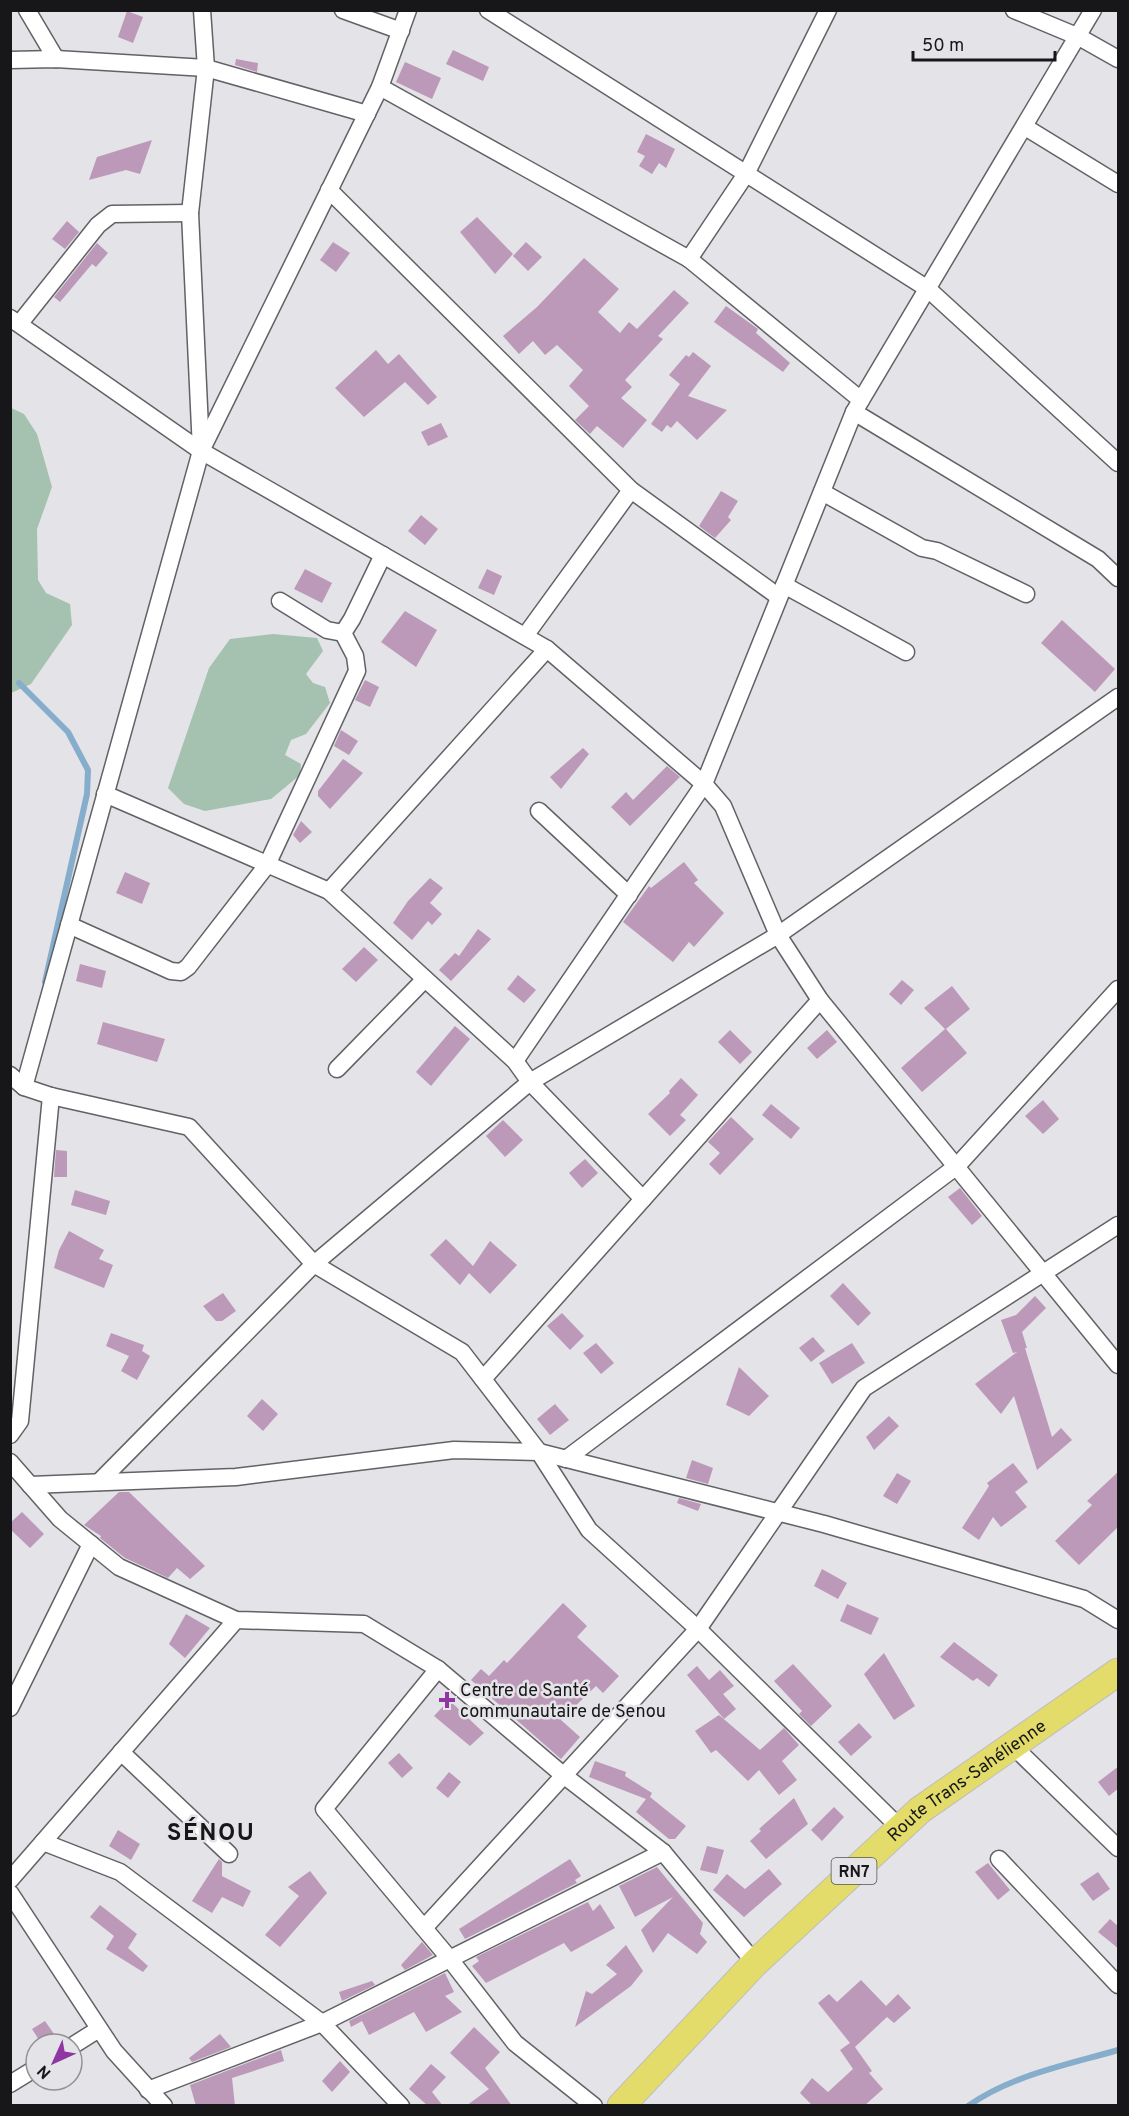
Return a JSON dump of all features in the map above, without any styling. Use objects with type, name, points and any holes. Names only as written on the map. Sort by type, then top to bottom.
[{"type":"highway","name":"Route Trans-Sahélienne","points":[[624,2105],[755,1963],[920,1810],[1119,1672]]},
{"type":"street","points":[[27,10],[56,59]]},
{"type":"street","points":[[201,451],[190,213],[206,68],[202,10]]},
{"type":"street","points":[[343,10],[401,31]]},
{"type":"street","points":[[24,1088],[201,451],[380,87],[408,10]]},
{"type":"street","points":[[488,10],[928,289],[1119,464]]},
{"type":"street","points":[[689,259],[746,174],[828,10]]},
{"type":"street","points":[[1014,10],[1079,37],[1119,59]]},
{"type":"street","points":[[515,1061],[704,784],[858,406],[1093,10]]},
{"type":"street","points":[[10,60],[56,59],[206,68],[367,114]]},
{"type":"street","points":[[380,87],[689,259],[858,406],[1098,559],[1119,578]]},
{"type":"street","points":[[1025,127],[1119,184]]},
{"type":"street","points":[[329,190],[631,490],[782,591],[906,652]]},
{"type":"street","points":[[190,213],[112,214],[98,225],[15,320],[201,451],[547,649],[704,784],[723,806],[778,934],[820,1000],[1119,1365]]},
{"type":"street","points":[[525,636],[631,490]]},
{"type":"street","points":[[822,492],[922,548],[937,551],[1026,594]]},
{"type":"street","points":[[343,633],[383,555]]},
{"type":"street","points":[[280,601],[327,630],[343,633]]},
{"type":"street","points":[[69,926],[171,971],[181,972],[189,967],[267,865],[357,671],[355,656],[343,633]]},
{"type":"street","points":[[329,891],[547,649]]},
{"type":"street","points":[[99,1482],[314,1264],[530,1082],[778,934],[1119,698]]},
{"type":"street","points":[[105,794],[329,891],[515,1061],[530,1082],[643,1199]]},
{"type":"street","points":[[539,810],[629,895]]},
{"type":"street","points":[[337,1069],[425,979]]},
{"type":"street","points":[[566,1459],[957,1166],[1119,988]]},
{"type":"street","points":[[483,1379],[820,1000]]},
{"type":"street","points":[[10,1075],[24,1088],[51,1096],[189,1127],[314,1264],[462,1352],[539,1452],[589,1530],[698,1629],[900,1828]]},
{"type":"street","points":[[10,1435],[20,1420],[51,1096]]},
{"type":"street","points":[[424,1928],[562,1774],[698,1629],[864,1389],[1119,1225]]},
{"type":"street","points":[[10,1339],[27,1347]]},
{"type":"street","points":[[30,1485],[236,1477],[454,1450],[539,1452],[778,1513],[1084,1599],[1119,1620]]},
{"type":"street","points":[[10,1462],[60,1519],[119,1567],[236,1620],[364,1624],[438,1669],[562,1774],[663,1852],[755,1963]]},
{"type":"street","points":[[10,1708],[91,1544]]},
{"type":"street","points":[[10,1880],[236,1620]]},
{"type":"street","points":[[438,1669],[324,1809],[449,1958],[515,2043],[594,2106]]},
{"type":"street","points":[[1012,1745],[1119,1848]]},
{"type":"street","points":[[122,1752],[228,1854]]},
{"type":"street","points":[[43,1842],[120,1872],[322,2023],[401,2106]]},
{"type":"street","points":[[148,2090],[322,2023],[663,1852]]},
{"type":"street","points":[[999,1859],[1119,1985]]},
{"type":"street","points":[[10,1893],[114,2051],[164,2106]]},
{"type":"street","points":[[84,2038],[99,2029]]},
{"type":"street","points":[[10,2084],[24,2075]]},
{"type":"green space","points":[[11,408],[24,414],[37,434],[52,487],[37,529],[38,580],[46,593],[70,604],[72,625],[31,684],[11,693]]},
{"type":"green space","points":[[273,634],[317,638],[323,651],[306,674],[313,683],[325,687],[330,703],[306,734],[291,740],[285,755],[301,764],[300,775],[271,799],[205,811],[184,804],[168,788],[209,668],[230,639]]},
{"type":"building","points":[[127,11],[143,17],[133,43],[118,37]]},
{"type":"building","points":[[453,50],[489,67],[483,81],[446,64]]},
{"type":"building","points":[[236,59],[258,63],[257,72],[235,65]]},
{"type":"building","points":[[405,62],[441,78],[432,99],[396,82]]},
{"type":"building","points":[[646,134],[675,149],[666,168],[659,163],[652,174],[639,166],[645,156],[637,152]]},
{"type":"building","points":[[152,140],[140,174],[126,170],[89,180],[97,157]]},
{"type":"building","points":[[477,217],[513,254],[495,274],[460,232]]},
{"type":"building","points":[[67,221],[79,232],[65,249],[52,239]]},
{"type":"building","points":[[333,242],[350,253],[336,272],[320,260]]},
{"type":"building","points":[[526,242],[542,257],[528,271],[513,256]]},
{"type":"building","points":[[97,243],[108,253],[96,267],[92,264],[60,302],[54,297]]},
{"type":"building","points":[[584,258],[619,289],[598,312],[620,333],[629,322],[637,329],[674,290],[689,303],[658,336],[663,339],[625,380],[632,387],[621,398],[647,420],[623,448],[597,426],[590,434],[575,420],[589,406],[569,386],[583,370],[557,345],[545,355],[533,341],[519,354],[503,336],[537,307]]},
{"type":"building","points":[[726,306],[758,329],[756,333],[790,363],[783,372],[714,322]]},
{"type":"building","points":[[376,350],[388,364],[399,354],[437,397],[428,405],[405,382],[364,417],[335,388]]},
{"type":"building","points":[[693,352],[711,366],[688,396],[727,410],[697,440],[677,421],[671,428],[667,425],[662,432],[651,424],[680,384],[669,375],[686,355],[689,357]]},
{"type":"building","points":[[441,423],[448,437],[428,446],[421,432]]},
{"type":"building","points":[[721,491],[738,501],[728,517],[731,520],[715,538],[699,526]]},
{"type":"building","points":[[421,515],[438,529],[425,545],[408,531]]},
{"type":"building","points":[[305,569],[332,583],[322,603],[294,589]]},
{"type":"building","points":[[487,569],[502,576],[494,595],[478,588]]},
{"type":"building","points":[[405,611],[437,630],[416,667],[381,642]]},
{"type":"building","points":[[1062,620],[1115,669],[1095,692],[1041,643]]},
{"type":"building","points":[[365,680],[379,687],[370,707],[355,700]]},
{"type":"building","points":[[341,730],[358,741],[349,755],[334,746]]},
{"type":"building","points":[[583,748],[589,754],[561,789],[550,777]]},
{"type":"building","points":[[343,759],[363,773],[330,809],[318,796],[318,791]]},
{"type":"building","points":[[667,766],[680,777],[630,826],[611,807],[626,792],[633,800]]},
{"type":"building","points":[[301,821],[312,832],[300,843],[293,835]]},
{"type":"building","points":[[684,862],[698,880],[694,883],[724,913],[694,947],[689,942],[673,962],[623,922],[649,886],[651,888]]},
{"type":"building","points":[[125,872],[150,883],[142,904],[116,893]]},
{"type":"building","points":[[430,878],[443,888],[430,903],[442,914],[432,925],[428,921],[412,940],[393,923],[408,901]]},
{"type":"building","points":[[478,929],[491,939],[451,981],[439,970],[455,953],[459,956]]},
{"type":"building","points":[[364,947],[378,960],[356,982],[342,969]]},
{"type":"building","points":[[80,964],[106,971],[102,988],[76,981]]},
{"type":"building","points":[[518,975],[536,990],[524,1003],[507,989]]},
{"type":"building","points":[[902,980],[914,990],[901,1005],[889,994]]},
{"type":"building","points":[[952,986],[970,1009],[946,1029],[967,1053],[922,1092],[901,1068],[945,1029],[924,1008]]},
{"type":"building","points":[[103,1022],[165,1039],[157,1062],[97,1044]]},
{"type":"building","points":[[455,1026],[470,1039],[431,1086],[416,1072]]},
{"type":"building","points":[[730,1030],[752,1052],[740,1064],[718,1042]]},
{"type":"building","points":[[827,1030],[837,1042],[817,1059],[807,1048]]},
{"type":"building","points":[[681,1078],[698,1095],[680,1115],[686,1120],[670,1136],[648,1114],[670,1093],[669,1091]]},
{"type":"building","points":[[1043,1100],[1059,1119],[1043,1134],[1025,1116]]},
{"type":"building","points":[[771,1104],[800,1128],[791,1139],[762,1115]]},
{"type":"building","points":[[731,1117],[754,1139],[720,1175],[709,1164],[720,1153],[708,1142]]},
{"type":"building","points":[[503,1120],[523,1140],[505,1157],[486,1136]]},
{"type":"building","points":[[56,1150],[67,1151],[67,1177],[54,1177]]},
{"type":"building","points":[[585,1159],[598,1173],[582,1188],[569,1173]]},
{"type":"building","points":[[960,1188],[982,1216],[972,1225],[948,1197]]},
{"type":"building","points":[[75,1190],[110,1201],[106,1215],[71,1205]]},
{"type":"building","points":[[69,1231],[104,1250],[99,1259],[113,1265],[104,1288],[54,1268],[59,1250]]},
{"type":"building","points":[[446,1239],[473,1266],[490,1241],[517,1265],[490,1294],[469,1273],[460,1285],[430,1255]]},
{"type":"building","points":[[843,1283],[871,1313],[858,1326],[830,1296]]},
{"type":"building","points":[[223,1293],[236,1311],[222,1321],[216,1321],[203,1306]]},
{"type":"building","points":[[1035,1296],[1046,1308],[1022,1332],[1027,1348],[1025,1348],[1052,1437],[1061,1428],[1072,1440],[1037,1470],[1014,1396],[1001,1414],[975,1384],[1017,1352],[1013,1353],[1001,1320],[1016,1315]]},
{"type":"building","points":[[562,1313],[584,1336],[570,1350],[547,1326]]},
{"type":"building","points":[[111,1333],[144,1345],[142,1351],[150,1356],[137,1380],[121,1371],[129,1356],[106,1346]]},
{"type":"building","points":[[813,1337],[825,1351],[811,1362],[799,1348]]},
{"type":"building","points":[[596,1343],[614,1363],[601,1374],[583,1353]]},
{"type":"building","points":[[852,1343],[865,1363],[832,1384],[819,1363]]},
{"type":"building","points":[[739,1367],[769,1396],[749,1416],[726,1405]]},
{"type":"building","points":[[262,1399],[278,1414],[263,1431],[247,1416]]},
{"type":"building","points":[[555,1404],[569,1420],[550,1435],[537,1419]]},
{"type":"building","points":[[889,1416],[899,1426],[874,1450],[866,1437]]},
{"type":"building","points":[[692,1460],[713,1468],[708,1484],[686,1478]]},
{"type":"building","points":[[1013,1463],[1028,1482],[1015,1492],[1027,1507],[1001,1527],[993,1517],[979,1540],[962,1528],[989,1486],[987,1483]]},
{"type":"building","points":[[1119,1471],[1119,1526],[1079,1565],[1055,1541],[1092,1505],[1087,1501]]},
{"type":"building","points":[[897,1473],[911,1481],[897,1504],[883,1496]]},
{"type":"building","points":[[119,1492],[129,1492],[205,1566],[190,1579],[177,1568],[168,1578],[125,1558],[100,1538],[101,1536],[84,1525]]},
{"type":"building","points":[[679,1498],[701,1504],[698,1511],[677,1503]]},
{"type":"building","points":[[22,1512],[44,1534],[30,1548],[10,1529],[10,1523]]},
{"type":"building","points":[[822,1569],[847,1583],[838,1599],[814,1586]]},
{"type":"building","points":[[563,1603],[587,1626],[577,1637],[619,1676],[603,1693],[596,1686],[561,1720],[580,1737],[561,1759],[471,1680],[481,1669],[489,1676],[504,1660],[507,1663]]},
{"type":"building","points":[[847,1604],[879,1618],[871,1635],[840,1621]]},
{"type":"building","points":[[186,1614],[210,1628],[185,1658],[169,1644]]},
{"type":"building","points":[[954,1642],[998,1675],[989,1687],[977,1678],[973,1681],[940,1657]]},
{"type":"building","points":[[884,1653],[915,1706],[894,1720],[864,1674]]},
{"type":"building","points":[[793,1664],[832,1706],[811,1726],[799,1714],[802,1711],[774,1681]]},
{"type":"building","points":[[697,1666],[709,1680],[720,1670],[734,1686],[723,1694],[736,1709],[724,1719],[687,1675]]},
{"type":"building","points":[[449,1700],[484,1733],[470,1746],[434,1716]]},
{"type":"building","points":[[719,1715],[760,1750],[784,1728],[799,1745],[782,1761],[797,1780],[779,1795],[759,1770],[748,1781],[716,1750],[711,1753],[695,1731]]},
{"type":"building","points":[[859,1723],[872,1737],[851,1756],[838,1742]]},
{"type":"building","points":[[399,1753],[413,1768],[402,1778],[388,1763]]},
{"type":"building","points":[[595,1761],[626,1772],[625,1776],[652,1793],[650,1797],[686,1826],[675,1839],[669,1839],[636,1812],[646,1799],[589,1777]]},
{"type":"building","points":[[1119,1766],[1119,1788],[1109,1796],[1098,1782]]},
{"type":"building","points":[[449,1772],[461,1782],[448,1798],[436,1788]]},
{"type":"building","points":[[794,1798],[808,1824],[766,1859],[750,1841],[761,1831],[759,1829]]},
{"type":"building","points":[[834,1807],[844,1817],[822,1841],[811,1830]]},
{"type":"building","points":[[118,1830],[140,1844],[131,1860],[109,1846]]},
{"type":"building","points":[[707,1846],[724,1850],[717,1874],[700,1870]]},
{"type":"building","points":[[219,1859],[222,1862],[222,1876],[251,1891],[243,1907],[222,1897],[212,1913],[192,1901]]},
{"type":"building","points":[[570,1859],[581,1876],[575,1880],[577,1883],[465,1939],[459,1929]]},
{"type":"building","points":[[988,1863],[1010,1890],[998,1900],[975,1872]]},
{"type":"building","points":[[657,1867],[703,1923],[700,1934],[707,1942],[697,1954],[668,1933],[653,1953],[641,1930],[673,1897],[635,1917],[619,1886]]},
{"type":"building","points":[[769,1869],[782,1884],[744,1917],[713,1890],[727,1874],[745,1889]]},
{"type":"building","points":[[310,1871],[327,1893],[280,1947],[265,1935],[299,1896],[288,1887]]},
{"type":"building","points":[[1098,1872],[1110,1889],[1093,1901],[1080,1884]]},
{"type":"building","points":[[588,1902],[593,1911],[600,1904],[615,1928],[571,1952],[564,1943],[486,1983],[472,1966],[479,1961],[476,1957]]},
{"type":"building","points":[[100,1905],[137,1934],[128,1948],[148,1966],[143,1972],[106,1949],[114,1936],[90,1917]]},
{"type":"building","points":[[1110,1919],[1119,1927],[1119,1949],[1098,1932]]},
{"type":"building","points":[[422,1942],[433,1955],[405,1970],[401,1965]]},
{"type":"building","points":[[626,1945],[643,1971],[631,1986],[575,2027],[586,1991],[592,1994],[617,1974],[606,1965]]},
{"type":"building","points":[[445,1973],[454,1992],[445,1996],[462,2012],[426,2032],[414,2012],[369,2035],[362,2021],[351,2027],[349,2021]]},
{"type":"building","points":[[861,1980],[886,2006],[898,1994],[911,2008],[894,2023],[887,2017],[855,2047],[872,2071],[869,2073],[883,2089],[864,2106],[813,2106],[800,2093],[812,2078],[828,2092],[853,2069],[840,2050],[850,2043],[818,2003],[829,1994],[837,2002]]},
{"type":"building","points":[[372,1981],[375,1985],[342,2001],[339,1992]]},
{"type":"building","points":[[45,2021],[53,2032],[34,2032],[32,2029]]},
{"type":"building","points":[[474,2027],[500,2052],[485,2068],[512,2106],[466,2106],[489,2089],[450,2053]]},
{"type":"building","points":[[220,2034],[231,2047],[192,2062],[189,2058]]},
{"type":"building","points":[[281,2050],[284,2061],[232,2078],[235,2106],[196,2106],[190,2085]]},
{"type":"building","points":[[340,2061],[350,2072],[332,2092],[322,2081]]},
{"type":"building","points":[[431,2064],[446,2077],[432,2092],[443,2106],[428,2106],[409,2089]]},
{"type":"waterway","points":[[19,683],[68,732],[88,770],[87,794],[45,982]]},
{"type":"waterway","points":[[968,2106],[985,2095],[1021,2079],[1118,2050]]},
{"type":"place","name":"Centre de Santé communautaire de Senou","points":[[447,1700]]},
{"type":"district","name":"SÉNOU","points":[[211,1832]]}]
